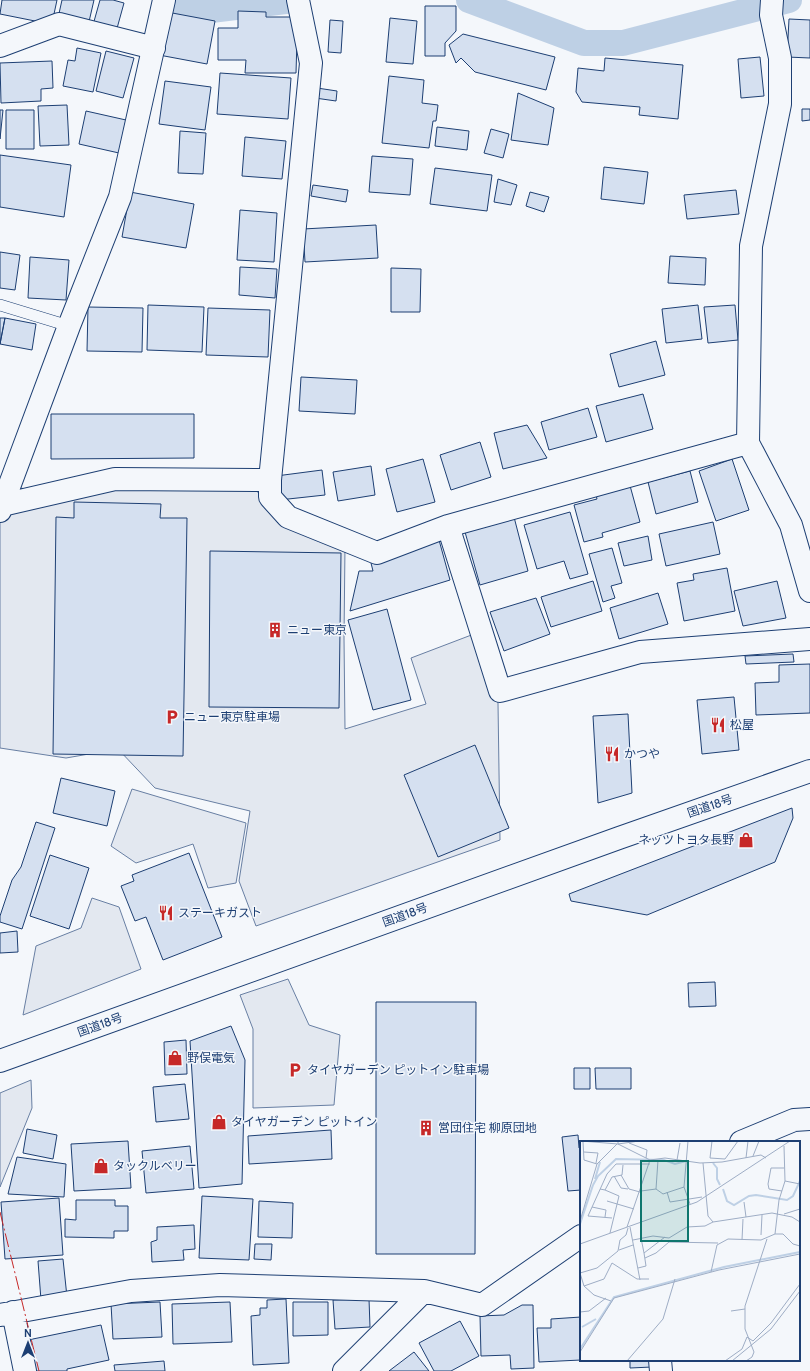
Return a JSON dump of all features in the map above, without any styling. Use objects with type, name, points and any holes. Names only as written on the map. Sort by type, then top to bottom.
[{"type":"main road","points":[[299,5],[311,63],[270,480],[270,497],[288,517],[377,553],[448,526],[748,443]]},
{"type":"main road","points":[[1,508],[69,326],[120,197],[163,7]]},
{"type":"main road","points":[[771,7],[780,58],[780,104],[751,246],[748,443],[791,525],[810,591]]},
{"type":"main road","points":[[0,46],[59,24],[154,48]]},
{"type":"main road","points":[[1,508],[115,479],[270,480]]},
{"type":"main road","points":[[448,526],[500,691],[640,652],[810,639]]},
{"type":"main road","name":"国道18号","points":[[0,1061],[810,771]]},
{"type":"main road","points":[[743,1141],[794,1120],[810,1119]]},
{"type":"main road","points":[[25,1371],[7,1313],[130,1291],[220,1284],[424,1291],[482,1305],[580,1237]]},
{"type":"main road","points":[[344,1371],[424,1291]]},
{"type":"main road","points":[[660,1361],[661,1371]]},
{"type":"lane","points":[[0,304],[69,326]]},
{"type":"shaded area","name":"ニュー東京駐車場","points":[[0,484],[67,497],[128,486],[253,487],[282,519],[345,546],[345,729],[426,704],[411,658],[474,634],[498,703],[500,840],[256,926],[239,881],[250,811],[155,788],[118,749],[66,758],[0,748]]},
{"type":"shaded area","points":[[132,789],[246,823],[236,883],[208,888],[193,844],[136,863],[111,846]]},
{"type":"shaded area","points":[[92,898],[119,907],[141,969],[23,1015],[36,946],[81,928]]},
{"type":"shaded area","name":"タイヤガーデン ピットイン駐車場","points":[[288,979],[309,1025],[340,1035],[334,1105],[253,1108],[253,1029],[240,995]]},
{"type":"shaded area","points":[[31,1080],[32,1108],[0,1187],[0,1093]]},
{"type":"building","points":[[2,0],[57,0],[54,14],[40,22],[0,14]]},
{"type":"building","points":[[62,0],[94,0],[88,26],[58,18]]},
{"type":"building","points":[[100,0],[113,0],[124,3],[116,32],[93,25]]},
{"type":"building","points":[[425,6],[456,6],[456,31],[445,43],[445,56],[425,56]]},
{"type":"building","points":[[238,11],[266,12],[266,17],[293,17],[297,39],[296,73],[245,73],[246,60],[218,60],[218,28],[238,28]]},
{"type":"building","points":[[167,12],[215,21],[207,64],[159,55]]},
{"type":"building","points":[[390,18],[417,21],[413,64],[386,62]]},
{"type":"building","points":[[789,19],[810,20],[810,58],[787,57]]},
{"type":"building","points":[[330,20],[343,21],[341,53],[328,52]]},
{"type":"building","points":[[463,34],[555,57],[546,90],[475,72],[461,58],[456,63],[449,45]]},
{"type":"building","points":[[77,48],[101,53],[93,92],[63,86],[68,60],[75,61]]},
{"type":"building","points":[[106,51],[134,58],[123,98],[96,91]]},
{"type":"building","points":[[760,57],[764,96],[741,98],[738,59]]},
{"type":"building","points":[[605,58],[683,65],[678,119],[639,115],[640,107],[582,102],[576,92],[578,68],[604,71]]},
{"type":"building","points":[[52,61],[53,88],[41,89],[41,101],[1,103],[0,63]]},
{"type":"building","points":[[220,73],[291,78],[288,119],[217,114]]},
{"type":"building","points":[[389,76],[424,80],[422,103],[438,105],[436,121],[433,121],[429,148],[382,143]]},
{"type":"building","points":[[165,81],[211,87],[205,130],[159,124]]},
{"type":"building","points":[[317,88],[337,91],[336,101],[315,98]]},
{"type":"building","points":[[518,93],[554,108],[548,145],[511,140]]},
{"type":"building","points":[[67,105],[69,145],[40,146],[38,106]]},
{"type":"building","points":[[802,109],[810,109],[810,120],[802,121]]},
{"type":"building","points":[[0,110],[3,110],[0,139]]},
{"type":"building","points":[[6,110],[34,110],[34,149],[6,149]]},
{"type":"building","points":[[86,111],[126,120],[119,153],[79,144]]},
{"type":"building","points":[[437,127],[469,131],[467,150],[435,146]]},
{"type":"building","points":[[491,129],[509,134],[503,158],[484,153]]},
{"type":"building","points":[[180,131],[206,133],[203,174],[178,173]]},
{"type":"building","points":[[245,137],[286,141],[282,179],[242,176]]},
{"type":"building","points":[[0,155],[71,165],[64,217],[0,207]]},
{"type":"building","points":[[372,156],[413,159],[410,195],[369,192]]},
{"type":"building","points":[[604,167],[648,172],[644,204],[601,199]]},
{"type":"building","points":[[435,168],[492,175],[487,211],[430,204]]},
{"type":"building","points":[[498,179],[517,185],[511,205],[494,202]]},
{"type":"building","points":[[313,185],[348,190],[346,202],[311,196]]},
{"type":"building","points":[[736,190],[739,214],[687,219],[684,195]]},
{"type":"building","points":[[130,192],[194,204],[186,248],[122,237]]},
{"type":"building","points":[[530,192],[549,197],[544,212],[526,206]]},
{"type":"building","points":[[240,210],[277,213],[274,262],[237,260]]},
{"type":"building","points":[[376,225],[378,258],[305,262],[303,229]]},
{"type":"building","points":[[0,252],[20,255],[15,290],[0,288]]},
{"type":"building","points":[[670,256],[706,258],[705,285],[668,283]]},
{"type":"building","points":[[30,257],[69,260],[66,300],[28,298]]},
{"type":"building","points":[[240,267],[277,269],[275,298],[239,295]]},
{"type":"building","points":[[391,268],[421,269],[420,312],[391,312]]},
{"type":"building","points":[[148,305],[204,307],[202,352],[147,350]]},
{"type":"building","points":[[698,305],[702,339],[666,343],[662,309]]},
{"type":"building","points":[[735,305],[738,340],[708,343],[704,307]]},
{"type":"building","points":[[88,307],[143,308],[142,352],[87,351]]},
{"type":"building","points":[[208,308],[270,310],[268,357],[206,355]]},
{"type":"building","points":[[0,318],[5,318],[0,344]]},
{"type":"building","points":[[5,318],[36,324],[32,350],[0,344]]},
{"type":"building","points":[[656,341],[665,375],[619,387],[610,354]]},
{"type":"building","points":[[301,377],[357,380],[355,414],[299,411]]},
{"type":"building","points":[[643,394],[653,429],[606,442],[596,406]]},
{"type":"building","points":[[588,408],[597,437],[549,450],[541,422]]},
{"type":"building","points":[[51,414],[194,414],[194,458],[51,459]]},
{"type":"building","points":[[527,425],[547,458],[503,469],[494,433]]},
{"type":"building","points":[[480,442],[491,477],[451,490],[440,455]]},
{"type":"building","points":[[423,459],[435,502],[397,512],[386,469]]},
{"type":"building","points":[[732,459],[749,510],[716,521],[699,471]]},
{"type":"building","points":[[371,466],[375,495],[338,501],[333,472]]},
{"type":"building","points":[[322,470],[325,495],[279,500],[276,476]]},
{"type":"building","points":[[690,471],[698,502],[656,514],[648,482]]},
{"type":"building","points":[[629,482],[640,522],[602,533],[603,537],[584,542],[574,505],[597,499],[595,491]]},
{"type":"building","points":[[74,502],[161,504],[160,518],[187,518],[183,756],[53,754],[56,517],[74,518]]},
{"type":"building","points":[[570,512],[588,574],[570,579],[564,561],[537,569],[524,525]]},
{"type":"building","points":[[514,517],[528,571],[480,585],[465,532]]},
{"type":"building","points":[[713,522],[720,554],[666,566],[659,534]]},
{"type":"building","points":[[648,536],[652,560],[624,566],[618,543]]},
{"type":"building","points":[[439,540],[450,580],[350,611],[359,571],[373,571],[370,559]]},
{"type":"building","points":[[612,548],[622,583],[611,586],[615,598],[603,602],[589,554]]},
{"type":"building","name":"ニュー東京","points":[[210,551],[341,553],[339,708],[209,707]]},
{"type":"building","points":[[727,568],[735,611],[684,621],[677,583],[694,580],[693,574]]},
{"type":"building","points":[[593,581],[602,611],[551,627],[541,597]]},
{"type":"building","points":[[777,581],[786,618],[743,626],[734,591]]},
{"type":"building","points":[[658,593],[668,624],[619,639],[610,608]]},
{"type":"building","points":[[536,598],[550,634],[504,651],[490,612]]},
{"type":"building","points":[[387,609],[411,700],[373,710],[348,620]]},
{"type":"building","points":[[793,654],[794,662],[746,664],[745,656]]},
{"type":"building","points":[[810,664],[810,713],[756,715],[755,683],[779,682],[779,665]]},
{"type":"building","name":"松屋","points":[[734,697],[739,750],[702,754],[697,700]]},
{"type":"building","name":"かつや","points":[[628,714],[632,793],[598,803],[593,716]]},
{"type":"building","points":[[475,745],[509,828],[438,857],[404,775]]},
{"type":"building","points":[[61,778],[115,791],[107,826],[53,813]]},
{"type":"building","name":"ネッツトヨタ長野","points":[[792,808],[793,818],[775,862],[647,915],[571,901],[569,894]]},
{"type":"building","points":[[36,822],[55,828],[22,929],[0,922],[0,916],[12,880],[21,867]]},
{"type":"building","points":[[189,853],[222,937],[163,960],[146,917],[135,921],[121,886],[134,881],[132,875]]},
{"type":"building","points":[[50,855],[89,868],[69,929],[30,916]]},
{"type":"building","points":[[17,931],[18,952],[0,953],[0,933]]},
{"type":"building","points":[[715,982],[716,1006],[689,1007],[688,983]]},
{"type":"building","name":"営団住宅 柳原団地","points":[[376,1002],[476,1002],[475,1254],[376,1254]]},
{"type":"building","name":"タイヤガーデン ピットイン","points":[[231,1026],[245,1060],[242,1184],[199,1188],[190,1041]]},
{"type":"building","name":"野俣電気","points":[[186,1040],[187,1074],[165,1075],[164,1042]]},
{"type":"building","points":[[574,1068],[590,1068],[590,1089],[574,1089]]},
{"type":"building","points":[[595,1068],[631,1068],[631,1089],[596,1089]]},
{"type":"building","points":[[185,1084],[189,1119],[156,1122],[153,1087]]},
{"type":"building","points":[[27,1129],[57,1135],[53,1159],[23,1153]]},
{"type":"building","points":[[331,1130],[332,1159],[249,1164],[248,1136]]},
{"type":"building","points":[[578,1135],[580,1148],[580,1190],[568,1191],[562,1137]]},
{"type":"building","name":"タックルベリー","points":[[128,1141],[131,1188],[74,1191],[71,1144]]},
{"type":"building","points":[[190,1146],[194,1189],[146,1193],[142,1151]]},
{"type":"building","points":[[17,1157],[66,1164],[64,1197],[8,1194]]},
{"type":"building","points":[[202,1196],[253,1199],[249,1260],[199,1258]]},
{"type":"building","points":[[59,1198],[63,1255],[5,1259],[1,1202]]},
{"type":"building","points":[[76,1200],[115,1200],[115,1206],[128,1206],[128,1231],[114,1231],[114,1238],[65,1237],[65,1219],[76,1220]]},
{"type":"building","points":[[259,1201],[293,1203],[292,1238],[258,1237]]},
{"type":"building","points":[[194,1225],[195,1249],[183,1250],[184,1260],[152,1262],[151,1242],[157,1240],[157,1227]]},
{"type":"building","points":[[255,1244],[272,1244],[271,1260],[254,1259]]},
{"type":"building","points":[[63,1259],[67,1297],[41,1300],[38,1261]]},
{"type":"building","points":[[286,1299],[289,1363],[253,1365],[251,1316],[260,1315],[260,1308],[267,1308],[267,1300]]},
{"type":"building","points":[[369,1299],[370,1327],[335,1329],[333,1300]]},
{"type":"building","points":[[160,1302],[162,1337],[113,1339],[111,1304]]},
{"type":"building","points":[[230,1302],[232,1342],[173,1344],[172,1304]]},
{"type":"building","points":[[293,1302],[328,1302],[328,1335],[293,1336]]},
{"type":"building","points":[[522,1305],[533,1305],[534,1368],[511,1369],[510,1355],[481,1356],[480,1316],[504,1315]]},
{"type":"building","points":[[580,1317],[580,1360],[539,1362],[537,1328],[551,1328],[551,1319]]},
{"type":"building","points":[[460,1321],[479,1356],[451,1371],[434,1371],[419,1343]]},
{"type":"building","points":[[101,1325],[109,1360],[67,1369],[67,1371],[34,1371],[28,1340]]},
{"type":"building","points":[[414,1352],[429,1371],[389,1371]]},
{"type":"building","points":[[164,1361],[165,1371],[115,1371],[114,1365]]},
{"type":"building","points":[[630,1361],[652,1361],[652,1367],[630,1368]]},
{"type":"waterway","points":[[165,0],[211,10],[294,0]]},
{"type":"waterway","points":[[469,0],[584,43],[623,43],[789,0]]},
{"type":"power","points":[[0,1212],[39,1371]]},
{"type":"place","name":"ニュー東京","points":[[275,630]]},
{"type":"place","name":"ニュー東京駐車場","points":[[172,717]]},
{"type":"place","name":"松屋","points":[[718,725]]},
{"type":"place","name":"かつや","points":[[612,754]]},
{"type":"place","name":"ネッツトヨタ長野","points":[[746,840]]},
{"type":"place","name":"ステーキガスト","points":[[166,913]]},
{"type":"place","name":"野俣電気","points":[[175,1058]]},
{"type":"place","name":"タイヤガーデン ピットイン駐車場","points":[[295,1070]]},
{"type":"place","name":"タイヤガーデン ピットイン","points":[[219,1122]]},
{"type":"place","name":"営団住宅 柳原団地","points":[[426,1128]]},
{"type":"place","name":"タックルベリー","points":[[101,1166]]}]
